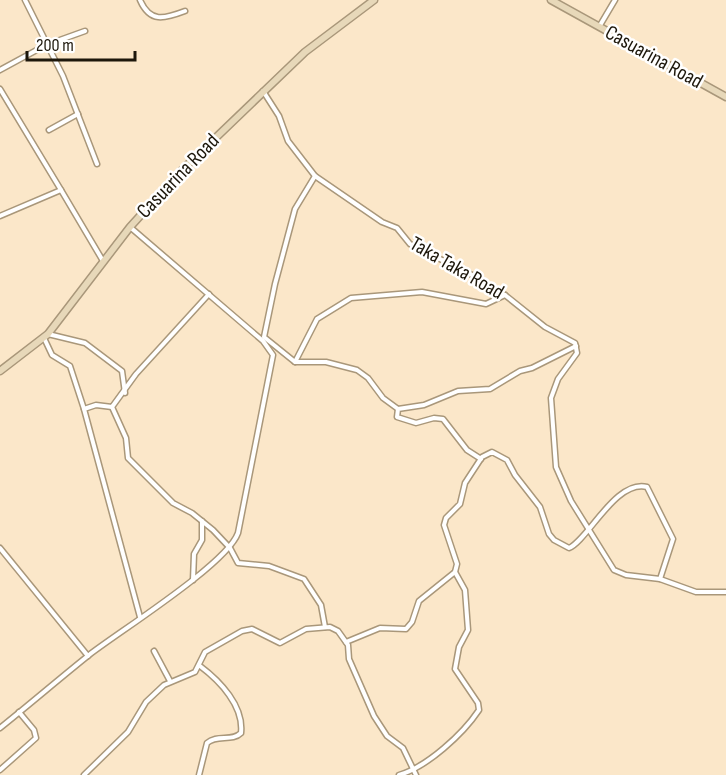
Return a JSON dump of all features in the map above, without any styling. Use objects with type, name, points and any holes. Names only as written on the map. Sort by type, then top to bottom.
[{"type":"street","points":[[25,0],[63,76],[97,165]]},
{"type":"street","points":[[140,0],[146,13],[152,16],[164,17],[185,11]]},
{"type":"street","name":"Casuarina Road","points":[[0,371],[46,336],[130,227],[166,186],[262,90],[365,2],[374,0]]},
{"type":"street","name":"Casuarina Road","points":[[551,0],[726,97]]},
{"type":"street","points":[[599,27],[615,0]]},
{"type":"street","points":[[0,70],[46,45],[85,31]]},
{"type":"street","points":[[0,89],[103,261]]},
{"type":"street","name":"Taka Taka Road","points":[[262,90],[279,116],[288,141],[315,176],[382,222],[397,228],[410,244],[437,255],[505,295],[545,327],[571,339],[576,346]]},
{"type":"street","points":[[49,130],[78,114]]},
{"type":"street","points":[[0,728],[88,656],[192,580],[230,548],[238,533],[273,362],[273,355],[264,337],[275,284],[295,209],[315,176]]},
{"type":"street","points":[[0,216],[61,190]]},
{"type":"street","points":[[130,227],[267,344]]},
{"type":"street","points":[[295,362],[317,319],[351,298],[422,292],[486,303],[505,295]]},
{"type":"street","points":[[112,407],[125,393],[136,374],[209,294]]},
{"type":"street","points":[[125,393],[122,371],[90,345],[46,336],[52,355],[70,366],[78,384],[140,617]]},
{"type":"street","points":[[264,337],[295,362],[326,362],[357,370],[368,378],[383,398],[398,409],[424,405],[458,391],[490,389],[520,371],[532,368],[576,346],[577,353],[552,390],[550,407],[556,467],[560,482],[614,570],[626,575],[660,579],[696,592],[726,592]]},
{"type":"street","points":[[84,409],[96,405],[112,407]]},
{"type":"street","points":[[112,407],[126,438],[128,458],[173,503],[202,521],[230,548],[240,564],[261,564],[304,579],[322,607],[325,627]]},
{"type":"street","points":[[398,409],[397,417],[406,422],[443,419],[467,450],[481,459]]},
{"type":"street","points":[[346,642],[384,627],[406,628],[412,622],[419,601],[455,572],[457,564],[444,525],[446,518],[460,504],[465,483],[481,459],[492,452],[507,460],[515,476],[540,507],[544,527],[554,540],[570,548],[621,494],[645,485],[673,539],[660,579]]},
{"type":"street","points":[[192,580],[194,554],[202,544],[202,521]]},
{"type":"street","points":[[0,548],[88,656]]},
{"type":"street","points":[[399,775],[415,773],[479,710],[478,703],[455,669],[459,646],[468,630],[465,591],[455,572]]},
{"type":"street","points":[[84,775],[128,732],[146,702],[170,681],[191,675],[200,666],[205,651],[242,631],[252,629],[280,643],[306,629],[325,627],[338,631],[346,642],[349,659],[374,716],[387,736],[403,748],[415,773]]},
{"type":"street","points":[[154,651],[170,681]]},
{"type":"street","points":[[199,775],[204,748],[208,741],[214,738],[237,737],[241,734],[242,728],[240,715],[226,690],[200,666]]},
{"type":"street","points":[[0,770],[36,738],[34,730],[19,712]]}]
